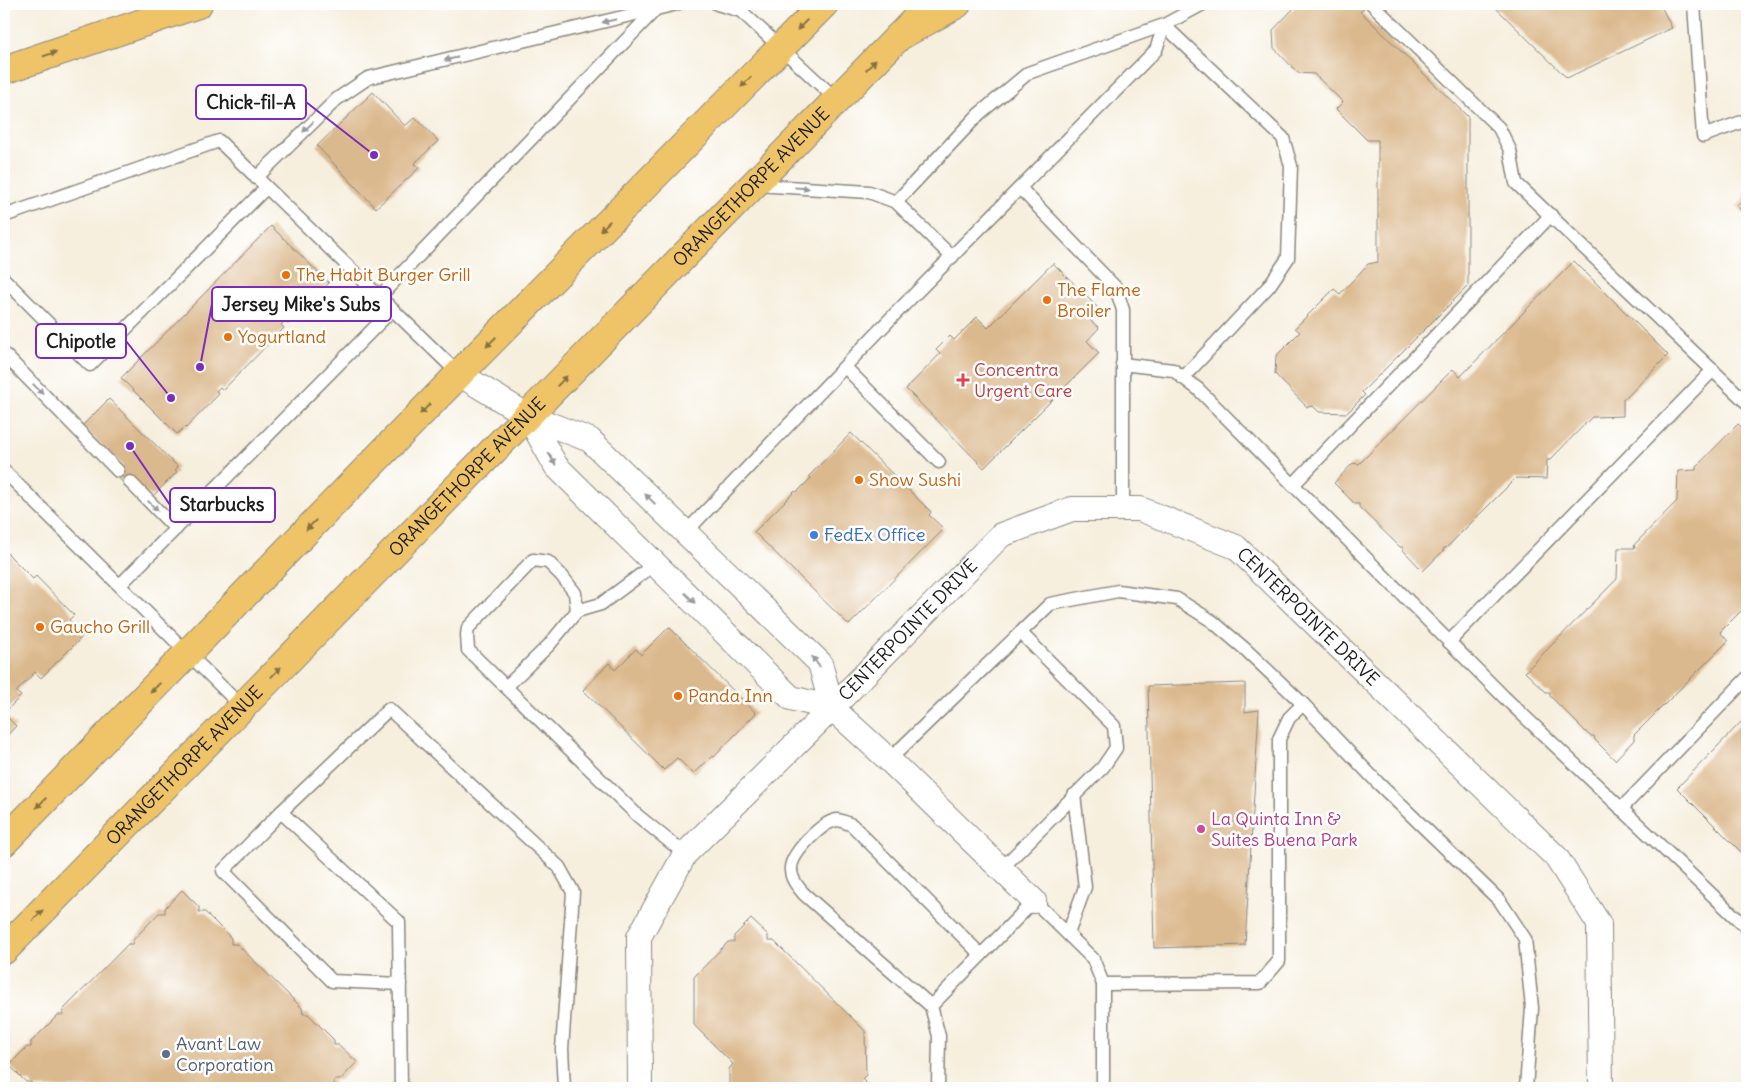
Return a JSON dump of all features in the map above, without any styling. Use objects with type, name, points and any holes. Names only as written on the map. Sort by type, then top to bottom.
[{"type":"main road","points":[[4,70],[198,4]]},
{"type":"main road","points":[[6,836],[189,653],[459,374],[824,4]]},
{"type":"main road","name":"ORANGETHORPE AVENUE","points":[[4,950],[931,4]]},
{"type":"main road","points":[[898,37],[957,4]]},
{"type":"street","name":"CENTERPOINTE DRIVE","points":[[459,374],[528,416],[590,440],[820,664],[832,708]]},
{"type":"street","name":"CENTERPOINTE DRIVE","points":[[528,416],[556,466],[791,698],[832,708],[889,760],[1034,901]]},
{"type":"street","name":"CENTERPOINTE DRIVE","points":[[640,1088],[640,937],[685,854],[832,708],[1001,535],[1072,509],[1140,509],[1236,547],[1556,857],[1599,924],[1601,1088]]},
{"type":"lane","points":[[256,178],[337,99],[368,78],[677,4]]},
{"type":"lane","points":[[717,4],[741,12],[837,100]]},
{"type":"lane","points":[[896,202],[979,114],[1028,73],[1164,25],[1203,4]]},
{"type":"lane","points":[[1372,4],[1499,128],[1510,150],[1516,183],[1747,403]]},
{"type":"lane","points":[[1694,4],[1702,136],[1747,120]]},
{"type":"lane","points":[[379,297],[656,9]]},
{"type":"lane","points":[[685,533],[952,257],[1156,50],[1164,25]]},
{"type":"lane","points":[[1164,25],[1283,138],[1291,166],[1288,258],[1269,286],[1183,378]]},
{"type":"lane","points":[[4,216],[219,141],[459,374]]},
{"type":"lane","points":[[753,185],[869,192],[896,202],[952,257]]},
{"type":"lane","points":[[4,279],[90,365],[266,188]]},
{"type":"lane","points":[[1020,188],[1116,288],[1123,310],[1123,509]]},
{"type":"lane","points":[[1293,485],[1551,215]]},
{"type":"lane","points":[[120,585],[392,310]]},
{"type":"lane","points":[[4,354],[118,470]]},
{"type":"lane","points":[[1122,364],[1173,370],[1198,389],[1504,697],[1747,928]]},
{"type":"lane","points":[[845,367],[938,462]]},
{"type":"lane","points":[[1449,642],[1712,370]]},
{"type":"lane","points":[[4,471],[242,707]]},
{"type":"lane","points":[[130,482],[176,529]]},
{"type":"lane","points":[[577,611],[575,593],[562,576],[548,562],[533,560],[468,628],[468,650],[638,816],[685,854]]},
{"type":"lane","points":[[506,687],[549,645],[577,611],[601,604],[655,564]]},
{"type":"lane","points":[[889,760],[1050,604],[1118,591],[1177,599],[1212,621],[1245,649],[1303,704],[1378,784],[1500,901],[1525,939],[1532,1008],[1526,1088]]},
{"type":"lane","points":[[1001,869],[1103,768],[1116,748],[1114,726],[1021,633]]},
{"type":"lane","points":[[1621,809],[1747,678]]},
{"type":"lane","points":[[1104,984],[1260,983],[1278,961],[1279,739],[1289,718],[1303,704]]},
{"type":"lane","points":[[400,984],[332,981],[223,871],[281,812],[389,709],[560,867],[574,892],[562,1049],[564,1088]]},
{"type":"lane","points":[[1068,934],[1085,888],[1074,795]]},
{"type":"lane","points":[[281,812],[399,922],[401,1088]]},
{"type":"lane","points":[[938,1088],[939,1036],[931,1006],[804,894],[793,881],[791,866],[798,851],[824,824],[838,820],[852,825],[980,955]]},
{"type":"lane","points":[[931,1006],[1034,901],[1093,959],[1104,984],[1103,1088]]},
{"type":"building","points":[[1298,4],[1359,4],[1364,8],[1360,11],[1468,117],[1468,286],[1362,392],[1365,395],[1347,413],[1319,412],[1313,406],[1307,407],[1275,374],[1276,356],[1300,332],[1295,328],[1334,289],[1340,294],[1368,264],[1378,262],[1378,140],[1367,140],[1336,109],[1343,102],[1314,74],[1298,73],[1274,48],[1273,30]]},
{"type":"building","points":[[1492,4],[1660,4],[1672,28],[1567,78]]},
{"type":"building","points":[[373,92],[405,126],[415,117],[438,141],[414,164],[420,167],[376,208],[317,146]]},
{"type":"building","points":[[1747,195],[1747,217],[1737,206]]},
{"type":"building","points":[[271,226],[329,283],[288,324],[285,321],[281,325],[284,328],[223,390],[220,387],[216,391],[219,394],[186,428],[177,434],[121,378]]},
{"type":"building","points":[[1574,261],[1668,355],[1626,398],[1623,398],[1623,416],[1592,417],[1550,460],[1547,460],[1546,479],[1516,478],[1423,571],[1403,550],[1403,547],[1400,547],[1359,507],[1359,504],[1355,504],[1334,483],[1353,463],[1359,464],[1453,369],[1460,377]]},
{"type":"building","points":[[1053,263],[1100,310],[1090,320],[1099,328],[1087,341],[1099,353],[984,468],[906,389],[940,354],[936,350],[950,336],[954,340],[977,317],[988,328]]},
{"type":"building","points":[[109,399],[178,467],[175,470],[177,472],[153,496],[126,486],[115,474],[123,466],[82,426]]},
{"type":"building","points":[[1738,424],[1747,432],[1747,605],[1720,632],[1728,641],[1634,735],[1634,740],[1615,760],[1595,740],[1594,736],[1590,736],[1550,696],[1550,692],[1546,692],[1525,672],[1617,579],[1618,548],[1635,548],[1634,545],[1677,501],[1678,471],[1696,470],[1696,467]]},
{"type":"building","points":[[851,433],[931,512],[929,515],[944,529],[849,625],[754,532],[795,491],[797,492],[811,478],[809,476]]},
{"type":"building","name":"Gaucho Grill","points":[[4,550],[33,579],[36,576],[74,615],[69,620],[84,635],[41,678],[35,672],[16,692],[21,696],[4,713]]},
{"type":"building","points":[[669,627],[756,713],[714,757],[712,756],[694,774],[677,758],[664,770],[583,690],[609,663],[615,670],[636,649],[641,655]]},
{"type":"building","name":"La Quinta Inn & Suites Buena Park","points":[[1245,683],[1245,712],[1259,710],[1245,945],[1154,948],[1148,686]]},
{"type":"building","points":[[4,714],[16,726],[4,739]]},
{"type":"building","points":[[1747,716],[1747,858],[1677,788]]},
{"type":"building","points":[[182,890],[199,907],[199,912],[205,912],[231,938],[231,944],[237,944],[302,1008],[303,1014],[308,1014],[334,1040],[334,1045],[339,1045],[357,1062],[340,1080],[334,1080],[332,1088],[225,1088],[223,1086],[221,1088],[33,1088],[31,1082],[26,1082],[9,1065],[27,1047],[31,1047],[31,1042],[58,1015],[63,1015],[63,1010],[128,944],[133,944],[133,940],[159,913],[165,913],[165,908]]},
{"type":"building","points":[[751,919],[768,935],[768,941],[774,941],[865,1031],[866,1075],[862,1079],[871,1088],[729,1088],[729,1069],[733,1064],[694,1025],[694,977],[728,942],[734,942],[734,936]]},
{"type":"place","name":"Chick-fil-A","points":[[374,155]]},
{"type":"place","name":"The Habit Burger Grill","points":[[286,275]]},
{"type":"place","name":"The Flame Broiler","points":[[1047,300]]},
{"type":"place","name":"Yogurtland","points":[[228,337]]},
{"type":"place","name":"Jersey Mike's Subs","points":[[200,367]]},
{"type":"place","name":"Concentra Urgent Care","points":[[963,380]]},
{"type":"place","name":"Chipotle","points":[[171,398]]},
{"type":"place","name":"Starbucks","points":[[130,446]]},
{"type":"place","name":"Show Sushi","points":[[859,480]]},
{"type":"place","name":"FedEx Office","points":[[814,535]]},
{"type":"place","name":"Gaucho Grill","points":[[40,627]]},
{"type":"place","name":"Panda Inn","points":[[678,696]]},
{"type":"place","name":"La Quinta Inn & Suites Buena Park","points":[[1201,829]]},
{"type":"place","name":"Avant Law Corporation","points":[[166,1054]]}]
